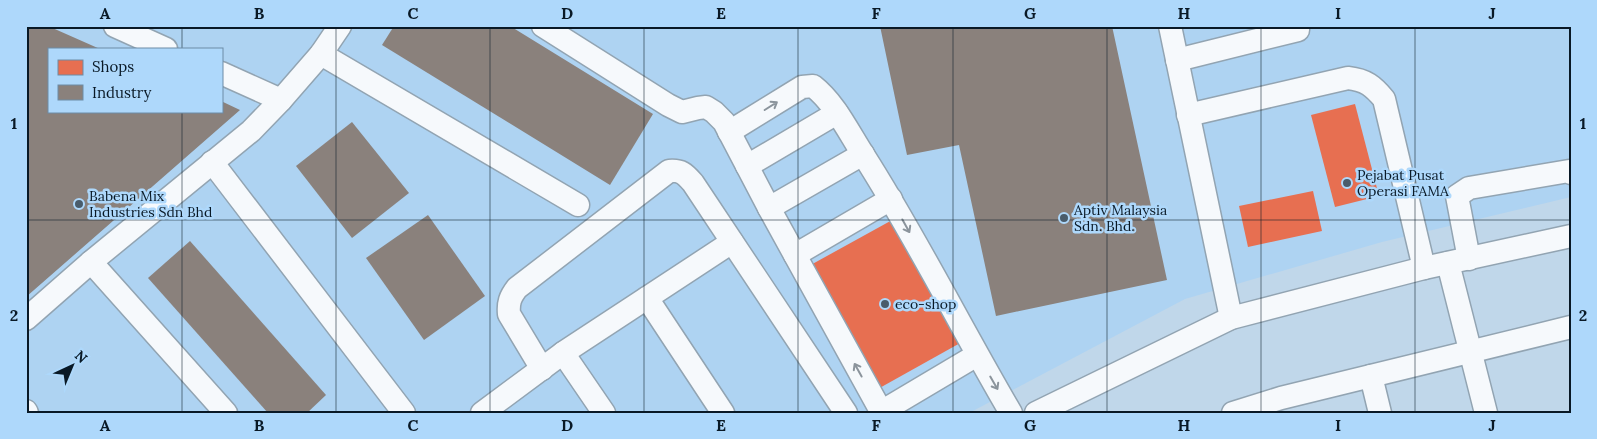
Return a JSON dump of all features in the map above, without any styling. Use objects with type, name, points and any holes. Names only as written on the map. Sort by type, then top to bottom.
[{"type":"street","points":[[115,26],[164,48]]},
{"type":"street","points":[[26,319],[91,262],[250,131],[281,100],[321,54],[340,26]]},
{"type":"street","points":[[543,26],[675,109],[682,112],[706,107],[724,122],[768,208],[882,412],[977,355]]},
{"type":"street","points":[[1170,26],[1231,318]]},
{"type":"street","points":[[1177,60],[1298,30],[1298,26]]},
{"type":"street","points":[[321,54],[578,204]]},
{"type":"street","points":[[222,73],[281,100]]},
{"type":"street","points":[[1188,115],[1348,78],[1360,79],[1374,87],[1384,99],[1424,268]]},
{"type":"street","points":[[729,132],[802,87],[813,86],[821,92],[837,113],[891,199],[1011,413]]},
{"type":"street","points":[[747,166],[837,113]]},
{"type":"street","points":[[223,153],[404,413]]},
{"type":"street","points":[[768,208],[863,154]]},
{"type":"street","points":[[542,369],[509,314],[508,305],[510,297],[517,288],[669,171],[678,170],[693,183],[846,413]]},
{"type":"street","points":[[1486,413],[1471,351],[1459,261],[1457,196],[1469,188],[1569,171],[1571,173]]},
{"type":"street","points":[[794,255],[891,199]]},
{"type":"street","points":[[1036,413],[1231,318],[1424,268],[1571,236]]},
{"type":"street","points":[[482,413],[564,353],[732,242]]},
{"type":"street","points":[[91,262],[226,413]]},
{"type":"street","points":[[647,298],[723,413]]},
{"type":"street","points":[[1234,413],[1283,405],[1371,376],[1571,327]]},
{"type":"street","points":[[564,353],[604,413]]},
{"type":"street","points":[[1371,376],[1380,413]]},
{"type":"shaded area","points":[[26,26],[1571,26],[1571,197],[1382,242],[1185,299],[969,413],[26,413]]},
{"type":"building: Shops","points":[[1355,104],[1379,196],[1335,207],[1311,115]]},
{"type":"building: Shops","points":[[1313,191],[1322,231],[1248,247],[1239,206]]},
{"type":"building: Shops","name":"eco-shop","points":[[894,219],[962,342],[876,390],[807,267]]},
{"type":"building: Industry","name":"Babena Mix Industries Sdn Bhd","points":[[26,26],[48,26],[98,48],[48,48],[48,112],[222,112],[222,101],[240,110],[26,297]]},
{"type":"building: Industry","points":[[394,26],[510,26],[653,114],[610,185],[382,45]]},
{"type":"building: Industry","name":"Aptiv Malaysia Sdn. Bhd.","points":[[880,26],[1112,26],[1167,280],[996,316],[959,145],[907,155]]},
{"type":"building: Industry","points":[[352,122],[409,193],[352,238],[296,166]]},
{"type":"building: Industry","points":[[428,215],[485,296],[424,340],[366,258]]},
{"type":"building: Industry","points":[[190,241],[326,395],[307,413],[268,413],[148,278]]},
{"type":"place","name":"Pejabat Pusat Operasi FAMA","points":[[1347,183]]},
{"type":"place","name":"Babena Mix Industries Sdn Bhd","points":[[79,204]]},
{"type":"place","name":"Aptiv Malaysia Sdn. Bhd.","points":[[1064,218]]},
{"type":"place","name":"eco-shop","points":[[885,304]]}]
